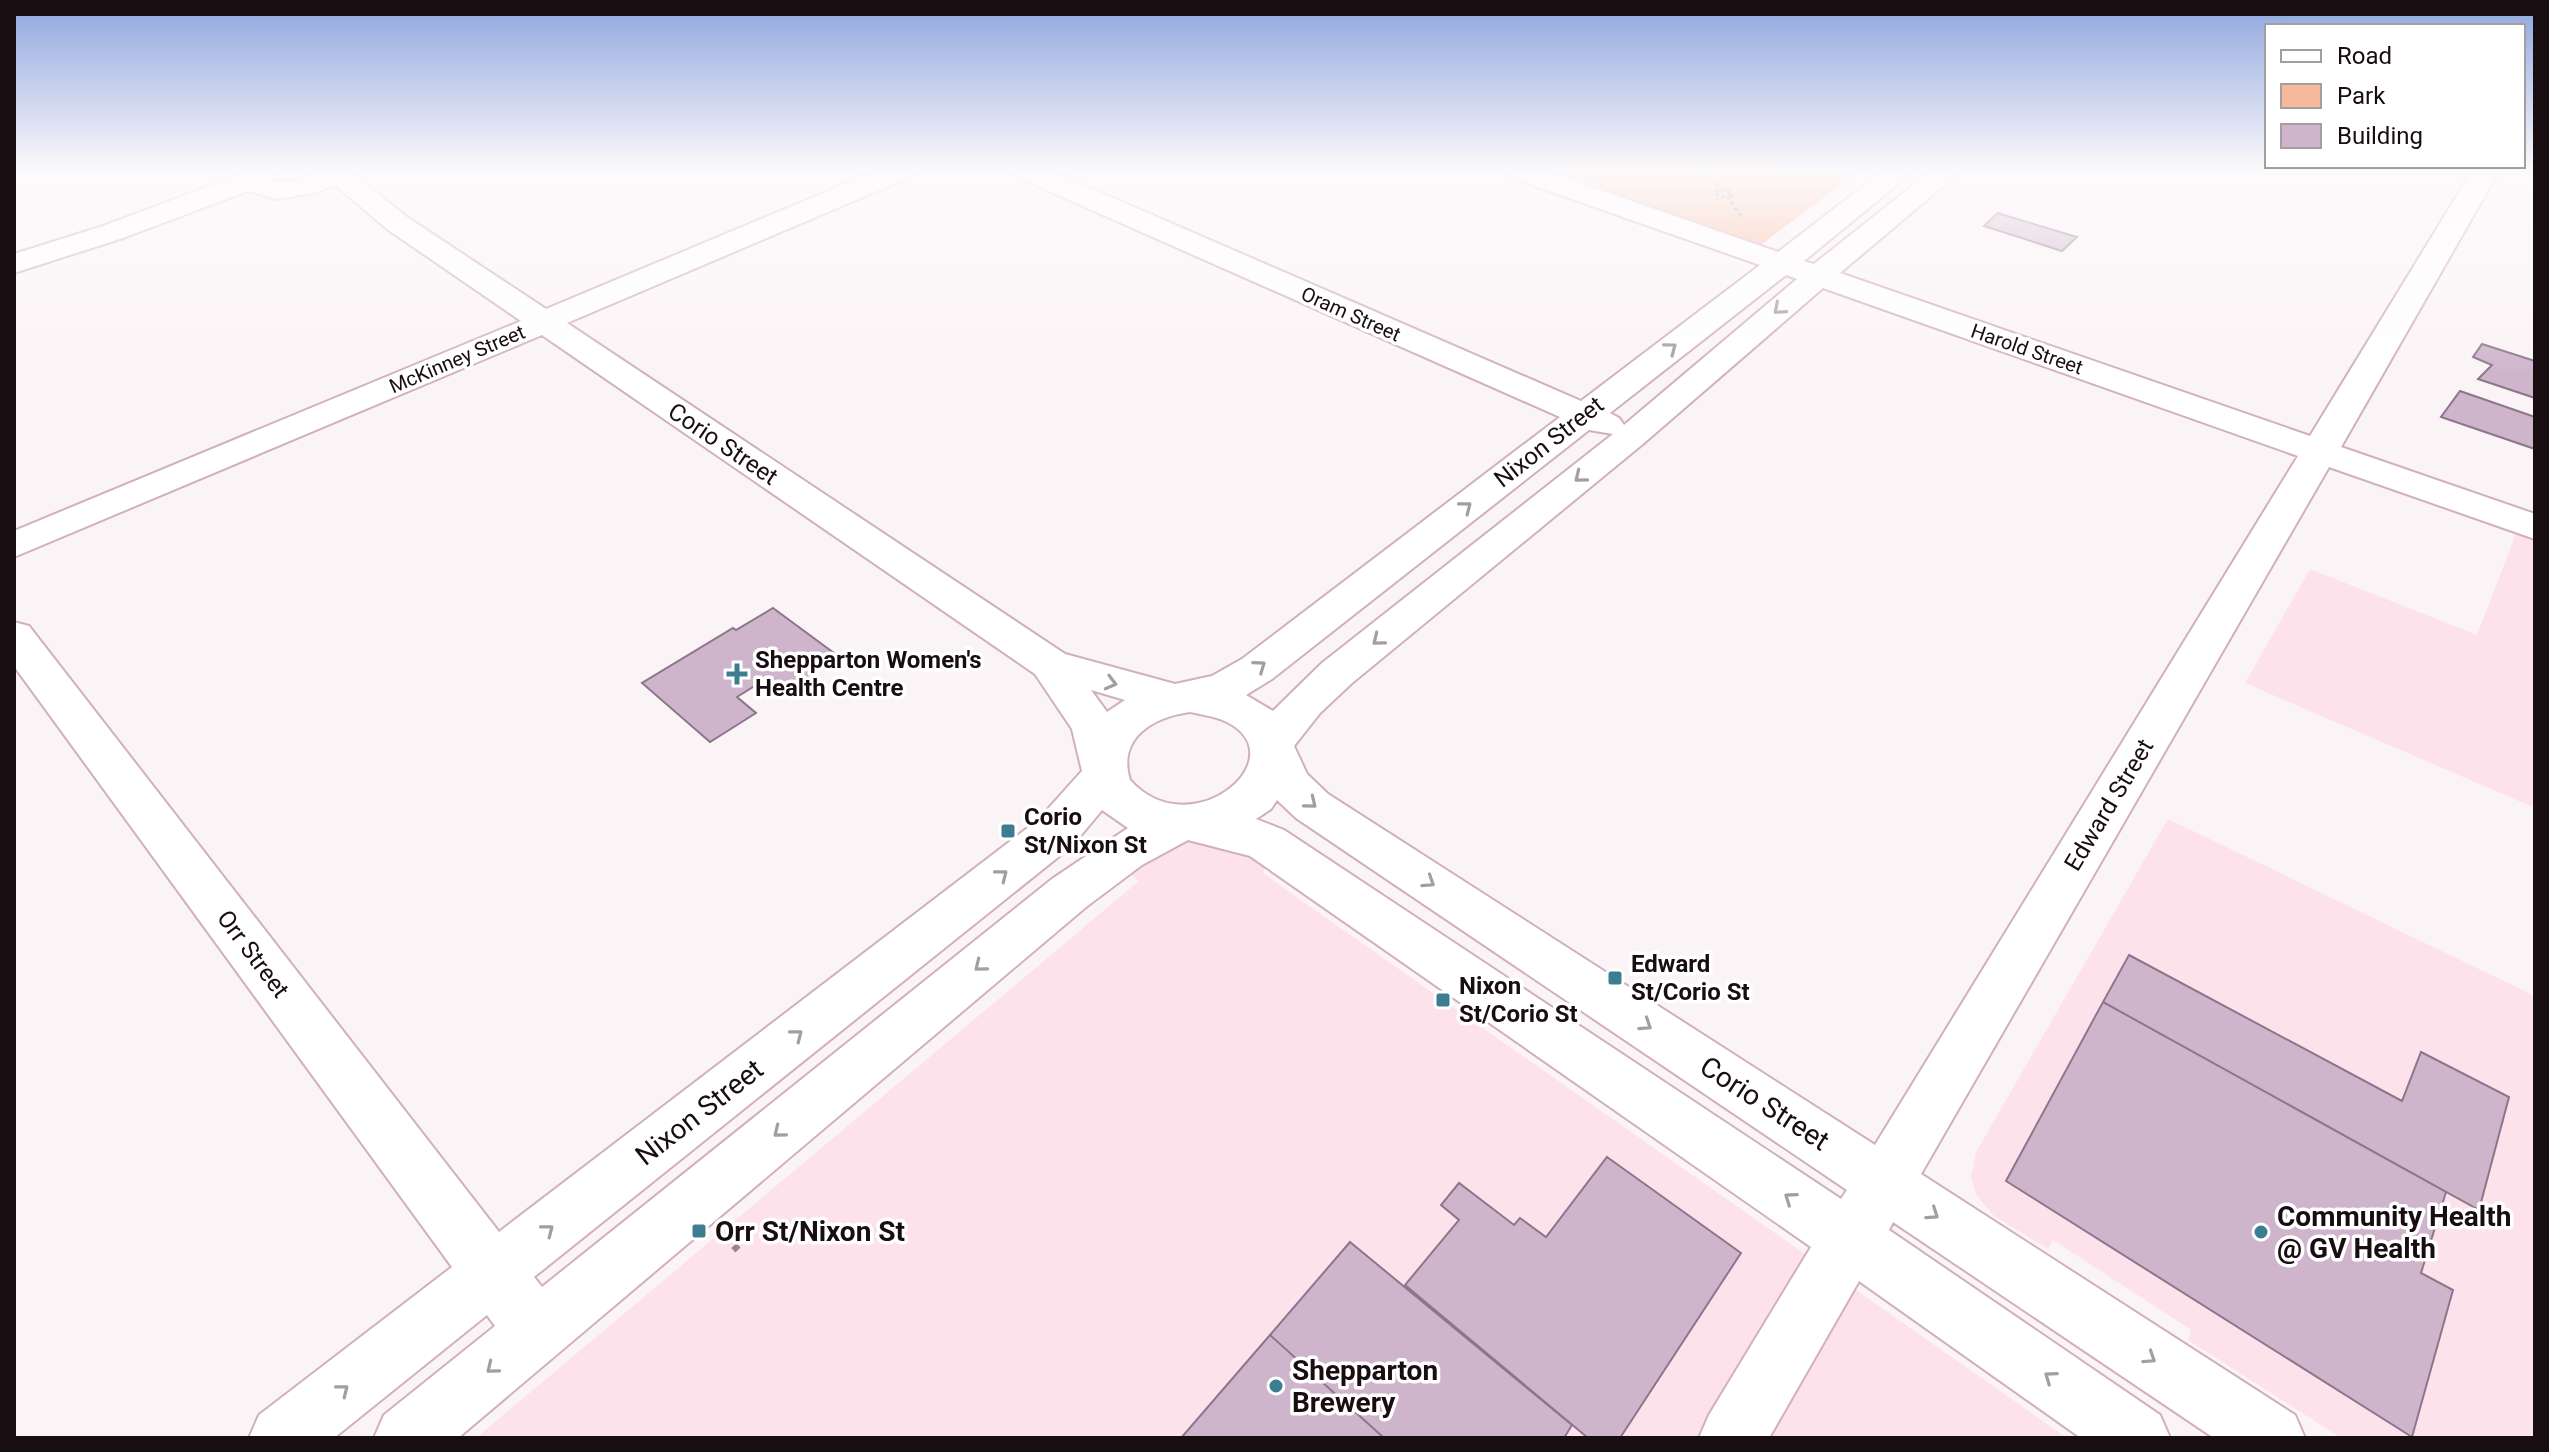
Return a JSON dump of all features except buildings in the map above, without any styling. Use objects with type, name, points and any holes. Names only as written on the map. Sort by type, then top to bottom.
[{"type":"street","points":[[14,264],[92,239]]},
{"type":"street","name":"Corio Street","points":[[420,239],[1050,664],[1182,698]]},
{"type":"street","name":"McKinney Street","points":[[14,545],[741,239]]},
{"type":"street","name":"Oram Street","points":[[1181,239],[1632,436]]},
{"type":"street","name":"Harold Street","points":[[1713,239],[2535,527]]},
{"type":"street","name":"Nixon Street","points":[[1182,698],[1225,688],[1257,669],[1813,239]]},
{"type":"street","name":"Nixon Street","points":[[1273,748],[1305,702],[1337,673],[1632,436],[1864,239]]},
{"type":"street","name":"Edward Street","points":[[1732,1438],[2445,239]]},
{"type":"street","name":"Orr Street","points":[[14,636],[537,1331]]},
{"type":"street","name":"Corio Street","points":[[1050,664],[1093,726],[1104,767]]},
{"type":"street","points":[[407,1438],[1069,893],[1125,852],[1187,823],[1227,816],[1254,799],[1271,777],[1273,748],[1261,723],[1241,709],[1217,700],[1182,698],[1148,707],[1126,720],[1110,738],[1104,767],[1113,793],[1130,808],[1152,819],[1187,823],[1254,837],[1267,843],[2137,1438]]},
{"type":"street","name":"Corio Street","points":[[1273,748],[1289,784],[1312,806],[2272,1438]]},
{"type":"street","name":"Nixon Street","points":[[282,1438],[1055,833],[1104,767]]},
{"type":"shaded area","points":[[2517,531],[2535,538],[2535,808],[2245,683],[2310,569],[2477,635]]},
{"type":"shaded area","points":[[2168,819],[2535,996],[2535,1438],[2341,1438],[2188,1340],[2191,1330],[2053,1240],[2048,1249],[1994,1216],[1976,1195],[1971,1177],[1976,1152]]},
{"type":"shaded area","points":[[1215,841],[1266,861],[1263,873],[2067,1438],[476,1438],[1139,881],[1128,872],[1176,844]]},
{"type":"green space","points":[[1734,239],[1769,239],[1758,247]]},
{"type":"place","name":"Shepparton Women's Health Centre","points":[[737,674]]},
{"type":"place","name":"Corio St/Nixon St","points":[[1008,831]]},
{"type":"place","name":"Edward St/Corio St","points":[[1615,978]]},
{"type":"place","name":"Nixon St/Corio St","points":[[1443,1000]]},
{"type":"place","name":"Orr St/Nixon St","points":[[699,1231]]},
{"type":"place","name":"Community Health @ GV Health","points":[[2261,1232]]},
{"type":"place","name":"Shepparton Brewery","points":[[1276,1386]]}]
